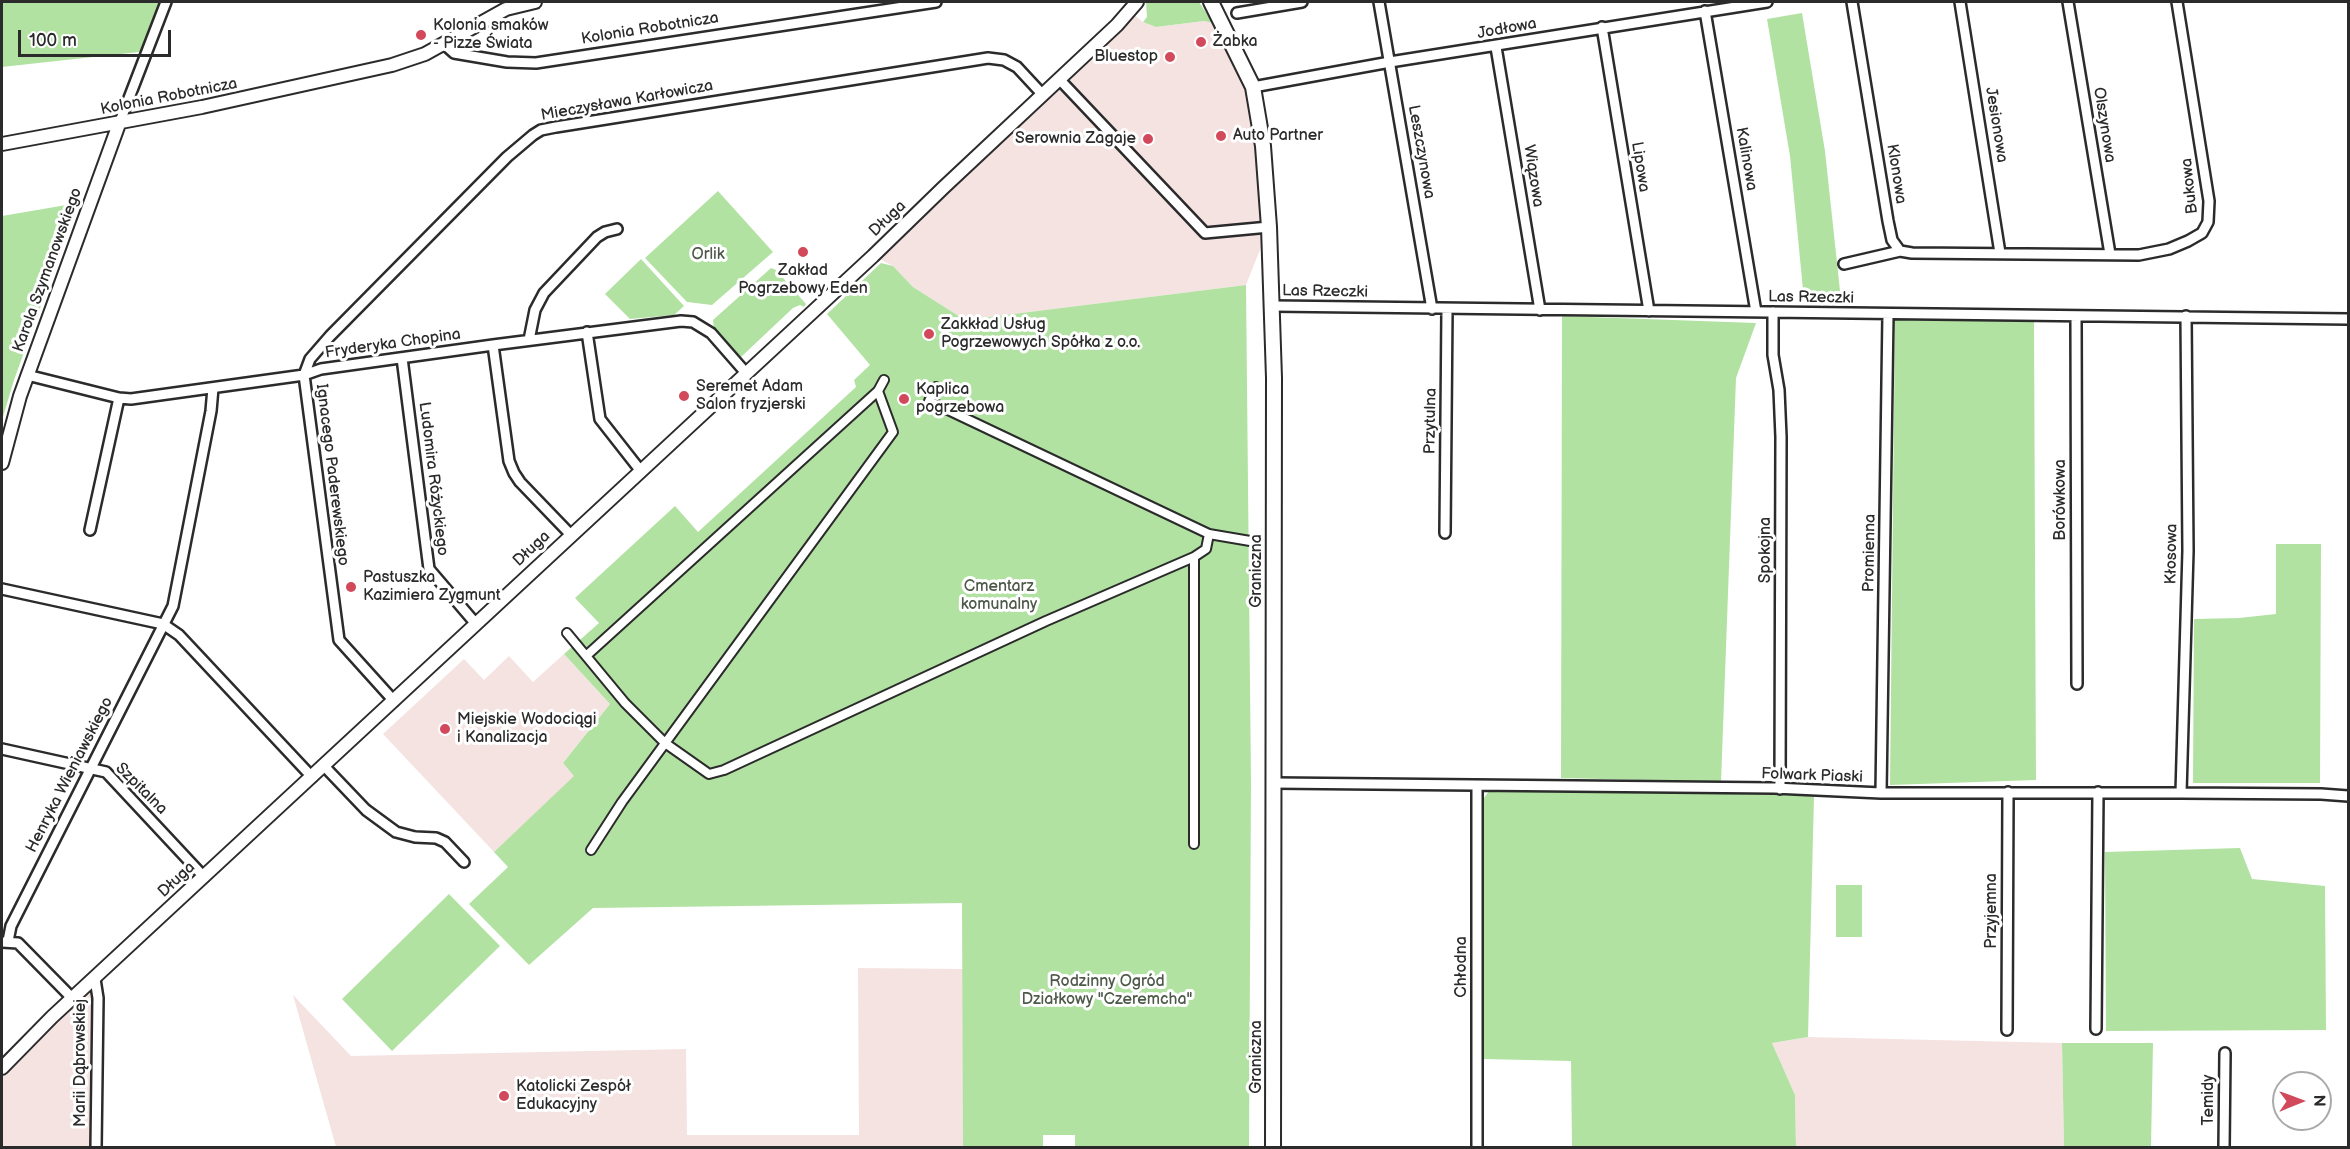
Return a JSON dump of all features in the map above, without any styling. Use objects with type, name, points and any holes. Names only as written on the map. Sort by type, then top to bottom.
[{"type":"main road","name":"Graniczna","points":[[1211,3],[1253,87],[1263,146],[1269,227],[1273,306],[1273,1148]]},
{"type":"street","points":[[119,124],[166,2]]},
{"type":"street","name":"Kolonia Robotnicza","points":[[2,144],[119,124],[392,65],[415,58],[444,44],[506,9],[535,2]]},
{"type":"street","name":"Kolonia Robotnicza","points":[[444,44],[454,53],[507,62],[536,63],[936,2]]},
{"type":"street","points":[[1237,13],[1302,2]]},
{"type":"street","name":"Leszczynowa","points":[[1379,2],[1432,309]]},
{"type":"street","name":"Jodłowa","points":[[1253,87],[1390,62],[1767,2]]},
{"type":"street","name":"Klonowa","points":[[1852,2],[1888,221],[1892,240],[1900,251]]},
{"type":"street","name":"Jesionowa","points":[[1960,2],[2000,253]]},
{"type":"street","name":"Olszynowa","points":[[2068,2],[2110,254]]},
{"type":"street","name":"Bukowa","points":[[2000,253],[2139,255],[2169,249],[2188,242],[2202,233],[2208,222],[2209,201],[2177,2]]},
{"type":"street","name":"Długa","points":[[2,1068],[640,470],[873,256],[1117,25],[1133,4]]},
{"type":"street","name":"Kalinowa","points":[[1705,11],[1756,312]]},
{"type":"street","name":"Lipowa","points":[[1602,27],[1649,311]]},
{"type":"street","name":"Wiązowa","points":[[1496,46],[1540,310]]},
{"type":"street","name":"Mieczysława Karłowicza","points":[[304,375],[310,359],[330,336],[507,157],[541,130],[988,58],[1004,60],[1017,67],[1043,95]]},
{"type":"street","points":[[1060,80],[1205,233],[1269,227]]},
{"type":"street","name":"Karola Szymanowskiego","points":[[2,463],[27,375],[119,124]]},
{"type":"street","points":[[529,340],[535,310],[544,293],[597,237],[617,229]]},
{"type":"street","points":[[1844,264],[1900,251],[2000,253]]},
{"type":"street","name":"Las Rzeczki","points":[[1273,306],[2349,319]]},
{"type":"street","name":"Przytulna","points":[[1444,533],[1447,309]]},
{"type":"street","name":"Spokojna","points":[[1773,312],[1773,355],[1779,390],[1781,437],[1780,789]]},
{"type":"street","name":"Promienna","points":[[1881,794],[1888,314]]},
{"type":"street","name":"Borówkowa","points":[[2076,316],[2077,684]]},
{"type":"street","name":"Kłosowa","points":[[2181,793],[2188,551],[2186,316]]},
{"type":"street","name":"Fryderyka Chopina","points":[[27,375],[118,399],[131,399],[304,375],[321,369],[681,321],[693,322],[711,333],[746,373]]},
{"type":"street","points":[[587,332],[600,419],[640,470]]},
{"type":"street","points":[[493,345],[509,461],[520,482],[571,535]]},
{"type":"street","name":"Ludomira Różyckiego","points":[[402,358],[429,569],[476,624]]},
{"type":"street","name":"Ignacego Paderewskiego","points":[[304,375],[339,640],[394,701]]},
{"type":"street","points":[[586,656],[878,391],[884,380]]},
{"type":"street","points":[[936,387],[929,401],[1209,534],[1256,542]]},
{"type":"street","name":"Henryka Wieniawskiego","points":[[5,941],[173,606],[211,411],[213,388]]},
{"type":"street","points":[[591,850],[665,743],[893,432],[878,391]]},
{"type":"street","points":[[90,530],[118,399]]},
{"type":"street","points":[[567,633],[625,703],[665,743],[709,774],[724,770],[1046,621],[1194,557],[1206,549],[1209,534]]},
{"type":"street","points":[[1194,557],[1194,844]]},
{"type":"street","points":[[2,589],[163,624],[179,635],[312,777]]},
{"type":"street","name":"Szpitalna","points":[[2,749],[106,772],[204,877]]},
{"type":"street","points":[[324,766],[366,810],[396,832],[415,837],[436,838],[445,843],[464,862]]},
{"type":"street","name":"Folwark Piaski","points":[[1274,783],[1780,789],[1881,794],[2098,792],[2349,796]]},
{"type":"street","name":"Chłodna","points":[[1477,786],[1477,1148]]},
{"type":"street","name":"Przyjemna","points":[[2007,1030],[2008,792]]},
{"type":"street","points":[[2096,1029],[2098,792]]},
{"type":"street","points":[[5,941],[18,943],[73,999]]},
{"type":"street","name":"Marii Dąbrowskiej","points":[[95,979],[98,998],[96,1148]]},
{"type":"street","name":"Temidy","points":[[2224,1148],[2225,1053]]},
{"type":"shaded area","points":[[1128,10],[1143,22],[1156,27],[1204,21],[1213,23],[1219,19],[1253,87],[1269,227],[1246,285],[965,320],[913,287],[893,266],[874,256]]},
{"type":"shaded area","points":[[564,654],[610,704],[563,763],[575,776],[494,852],[383,734],[464,659],[484,680],[509,656],[533,682]]},
{"type":"shaded area","name":"Katolicki Zespół Edukacyjny","points":[[858,968],[963,969],[963,1147],[336,1147],[293,995],[351,1056],[686,1049],[687,1135],[859,1135]]},
{"type":"shaded area","points":[[95,979],[96,1147],[2,1148],[2,1068]]},
{"type":"shaded area","points":[[1808,1037],[2062,1043],[2064,1147],[1796,1147],[1795,1095],[1772,1043]]},
{"type":"green space","points":[[2,2],[166,2],[148,51],[2,67]]},
{"type":"green space","points":[[1146,2],[1199,2],[1213,23],[1204,21],[1156,27],[1143,22],[1147,17]]},
{"type":"green space","points":[[1802,13],[1825,151],[1841,300],[1804,300],[1790,156],[1767,19]]},
{"type":"green space","name":"Orlik","points":[[718,191],[773,252],[712,305],[687,302],[645,258]]},
{"type":"green space","points":[[78,203],[14,380],[2,420],[2,216]]},
{"type":"green space","points":[[641,259],[684,306],[674,315],[630,319],[605,294]]},
{"type":"green space","name":"Cmentarz komunalny","points":[[881,263],[893,266],[913,287],[965,320],[1246,285],[1251,783],[1249,1147],[1075,1147],[1075,1135],[1043,1135],[1043,1147],[963,1147],[962,903],[593,908],[529,965],[469,904],[508,867],[494,852],[574,776],[563,763],[610,704],[564,654],[599,623],[575,598],[675,506],[698,532],[856,387],[854,380],[870,365],[827,314]]},
{"type":"green space","points":[[771,268],[776,270],[806,304],[804,307],[800,305],[793,308],[741,357],[714,328],[713,320]]},
{"type":"green space","points":[[1562,316],[1756,323],[1736,378],[1721,782],[1561,778]]},
{"type":"green space","points":[[1895,316],[2034,320],[2036,780],[1890,785]]},
{"type":"green space","points":[[2276,544],[2321,544],[2320,783],[2193,783],[2194,619],[2276,614]]},
{"type":"green space","points":[[1491,788],[1814,796],[1808,1037],[1772,1043],[1795,1095],[1796,1147],[1572,1147],[1571,1061],[1484,1059],[1484,798]]},
{"type":"green space","points":[[2240,848],[2252,879],[2325,886],[2326,1030],[2106,1031],[2105,852]]},
{"type":"green space","points":[[1836,885],[1862,885],[1862,937],[1836,937]]},
{"type":"green space","points":[[449,894],[500,946],[392,1051],[342,999]]},
{"type":"green space","points":[[2062,1043],[2153,1043],[2151,1147],[2064,1147]]},
{"type":"place","name":"Kolonia smaków - Pizze Świata","points":[[421,35]]},
{"type":"place","name":"Żabka","points":[[1201,42]]},
{"type":"place","name":"Bluestop","points":[[1170,57]]},
{"type":"place","name":"Auto Partner","points":[[1221,136]]},
{"type":"place","name":"Serownia Zagaje","points":[[1148,139]]},
{"type":"place","name":"Zakład Pogrzebowy Eden","points":[[803,252]]},
{"type":"place","name":"Zakkład Usług Pogrzewowych Spółka z o.o.","points":[[929,334]]},
{"type":"place","name":"Seremet Adam Salon fryzjerski","points":[[684,396]]},
{"type":"place","name":"Kaplica pogrzebowa","points":[[904,399]]},
{"type":"place","name":"Pastuszka Kazimiera Zygmunt","points":[[351,587]]},
{"type":"place","name":"Miejskie Wodociągi i Kanalizacja","points":[[445,729]]},
{"type":"place","name":"Katolicki Zespół Edukacyjny","points":[[504,1096]]},
{"type":"park label","name":"Rodzinny Ogród Działkowy \"Czeremcha\"","points":[[1107,991]]}]
